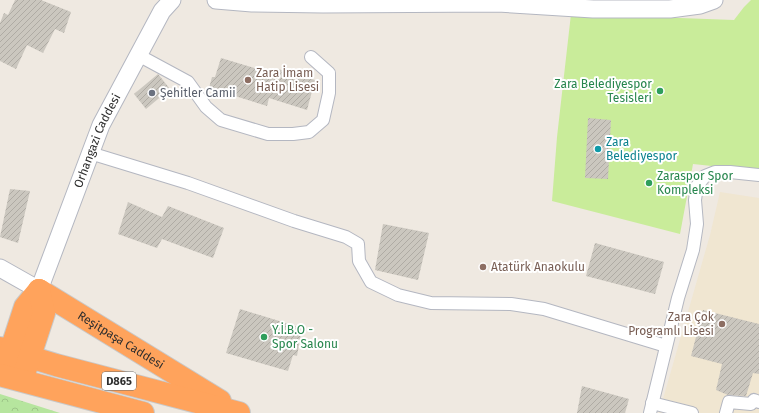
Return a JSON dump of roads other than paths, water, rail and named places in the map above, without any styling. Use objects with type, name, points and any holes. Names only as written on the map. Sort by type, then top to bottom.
[{"type":"highway","points":[[8,377],[13,352],[44,313],[39,290]]},
{"type":"highway","name":"Reşitpaşa Caddesi","points":[[39,290],[240,413]]},
{"type":"highway","name":"D865","points":[[13,352],[240,413]]},
{"type":"highway","name":"D865","points":[[8,377],[131,411]]},
{"type":"street","name":"Orhangazi Caddesi","points":[[39,290],[101,125],[162,11],[172,0]]},
{"type":"street","points":[[216,0],[252,3],[322,4],[498,3],[593,9],[653,4],[670,8],[700,5],[714,0]]},
{"type":"street","points":[[138,55],[188,82],[206,107],[221,120],[268,134],[309,132],[322,120],[329,93],[329,73],[310,57]]},
{"type":"street","points":[[90,153],[188,183],[294,221],[346,237],[358,244],[359,261],[371,282],[398,295],[431,303],[511,304],[544,309],[666,346]]},
{"type":"street","points":[[692,413],[651,408],[678,298],[693,250],[697,224],[695,200],[697,186],[705,176],[715,172],[730,172],[759,176]]},
{"type":"street","name":"Reşitpaşa Caddesi","points":[[0,268],[39,290]]},
{"type":"street","points":[[726,413],[729,402],[751,404],[754,400],[759,402]]},
{"type":"place","name":"Zara İmam Hatip Lisesi","points":[[248,80]]},
{"type":"place","name":"Zara Belediyespor Tesisleri","points":[[660,91]]},
{"type":"place","name":"Şehitler Camii","points":[[152,93]]},
{"type":"place","name":"Zara Belediyespor","points":[[598,149]]},
{"type":"place","name":"Zaraspor Spor Kompleksi","points":[[649,183]]},
{"type":"place","name":"Atatürk Anaokulu","points":[[483,267]]},
{"type":"place","name":"Zara Çok Programlı Lisesi","points":[[722,324]]},
{"type":"place","name":"Y.İ.B.O - Spor Salonu","points":[[264,337]]}]
